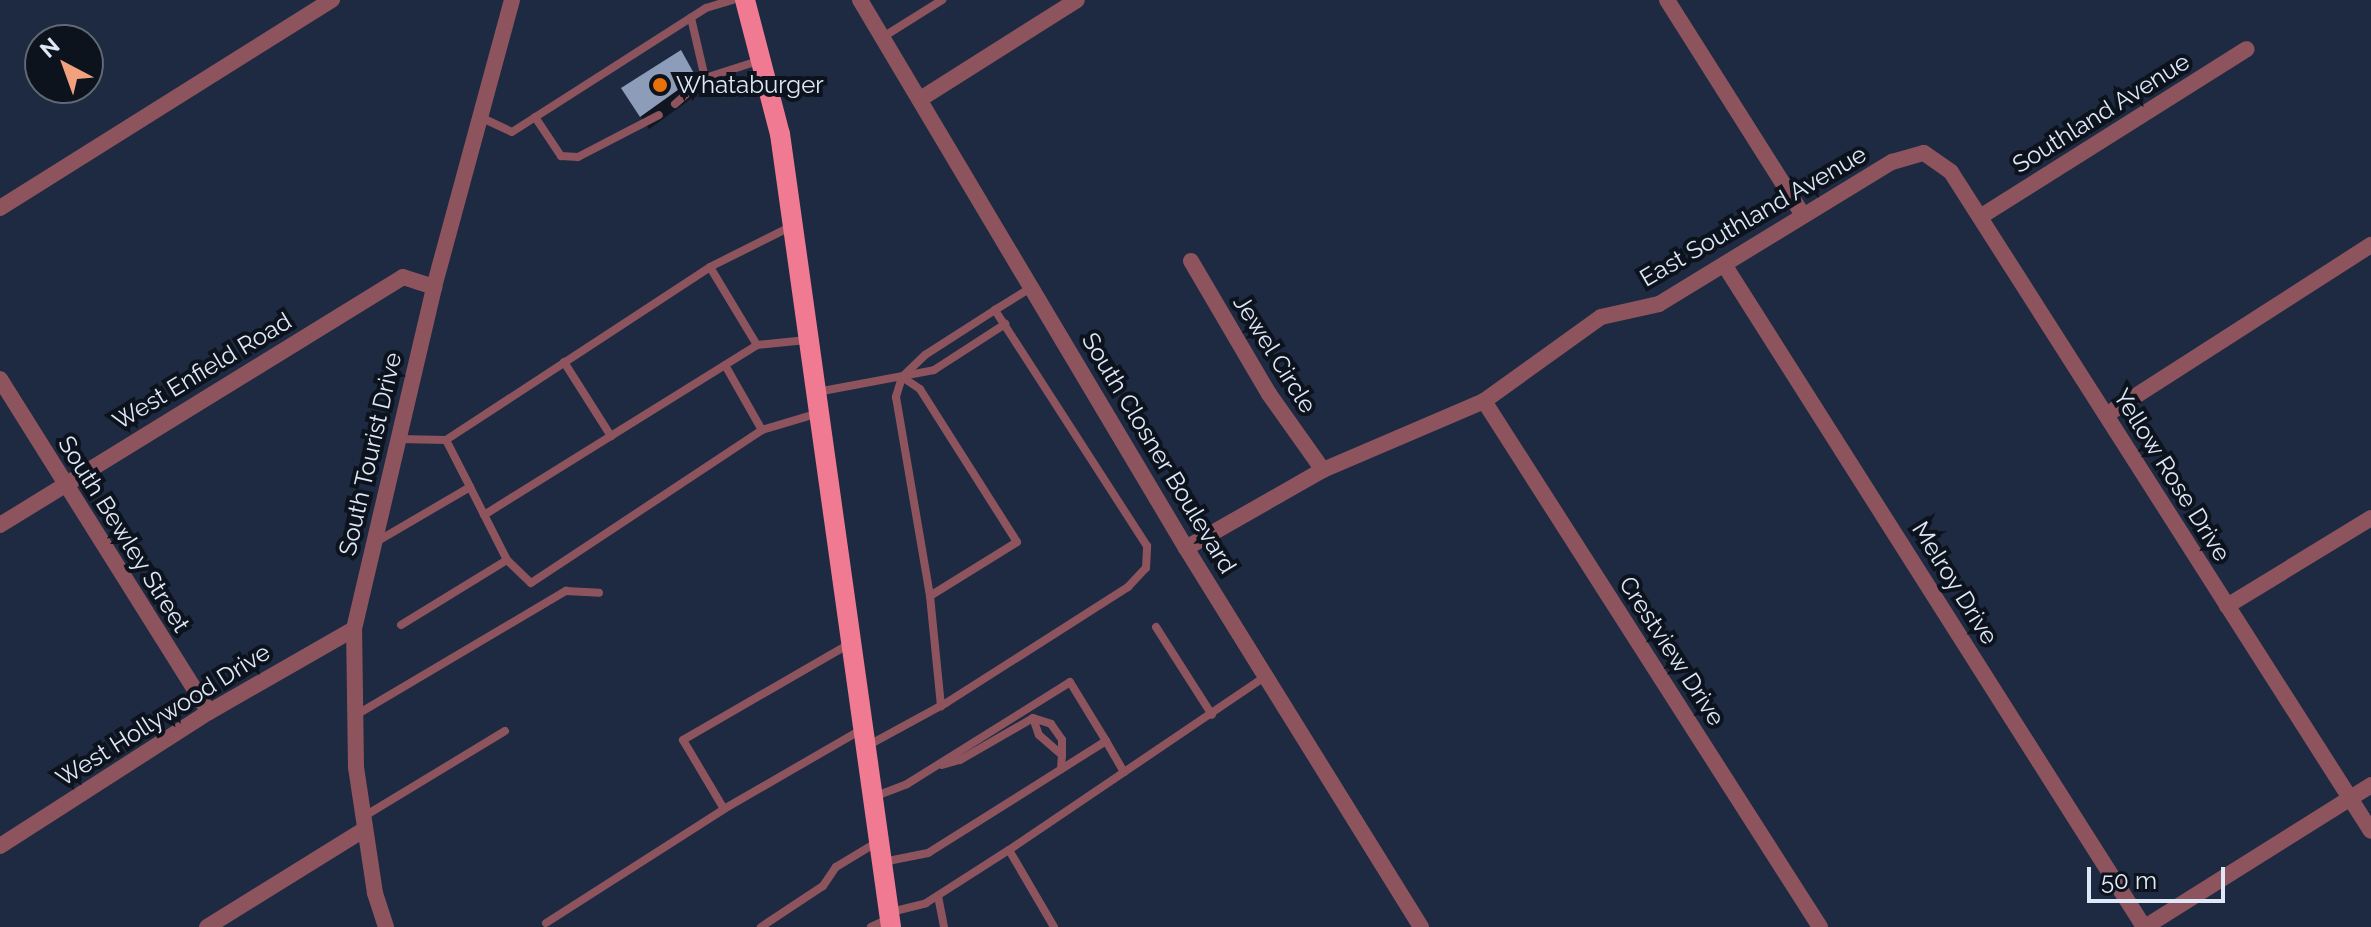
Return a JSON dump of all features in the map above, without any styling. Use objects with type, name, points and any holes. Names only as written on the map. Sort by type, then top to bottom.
[{"type":"main road","points":[[745,0],[780,134],[890,919]]},
{"type":"street","points":[[0,208],[332,0]]},
{"type":"street","name":"South Tourist Drive","points":[[386,927],[364,823],[355,715],[354,629],[434,287],[512,0]]},
{"type":"street","name":"South Closner Boulevard","points":[[860,0],[922,98],[1186,548],[1421,927]]},
{"type":"street","points":[[922,98],[1077,0]]},
{"type":"street","points":[[1667,0],[1803,215]]},
{"type":"street","name":"Southland Avenue","points":[[1980,217],[2247,49]]},
{"type":"street","name":"East Southland Avenue","points":[[1186,548],[1323,470],[1484,401],[1601,317],[1659,304],[1892,162],[1924,153]]},
{"type":"street","name":"Yellow Rose Drive","points":[[1924,153],[1951,172],[2371,831]]},
{"type":"street","points":[[2106,415],[2371,245]]},
{"type":"street","name":"Jewel Circle","points":[[1191,261],[1269,394],[1323,470]]},
{"type":"street","name":"Melroy Drive","points":[[1725,266],[2145,927]]},
{"type":"street","name":"West Enfield Road","points":[[0,525],[403,277],[434,287]]},
{"type":"street","name":"South Bewley Street","points":[[0,379],[63,485],[209,712]]},
{"type":"street","name":"Crestview Drive","points":[[1484,401],[1820,927]]},
{"type":"street","points":[[2227,606],[2371,518]]},
{"type":"street","name":"West Hollywood Drive","points":[[0,846],[209,712],[354,629]]},
{"type":"street","points":[[2145,927],[2371,785]]},
{"type":"street","points":[[207,927],[364,823]]},
{"type":"lane","points":[[480,117],[512,132],[691,18],[733,0]]},
{"type":"lane","points":[[883,37],[942,0]]},
{"type":"lane","points":[[691,18],[705,78]]},
{"type":"lane","points":[[675,104],[705,78],[761,60]]},
{"type":"lane","points":[[535,117],[561,156],[578,157],[659,115]]},
{"type":"lane","points":[[398,439],[446,440],[710,267],[793,226]]},
{"type":"lane","points":[[710,267],[757,345]]},
{"type":"lane","points":[[941,706],[930,596],[896,397],[902,377],[925,355],[1033,286]]},
{"type":"lane","points":[[546,923],[724,809],[865,737],[941,706],[1128,587],[1146,568],[1147,546],[995,310]]},
{"type":"lane","points":[[446,440],[507,560],[531,583],[762,430],[818,402],[934,370],[1005,324]]},
{"type":"lane","points":[[484,515],[757,345],[809,339]]},
{"type":"lane","points":[[564,362],[611,436]]},
{"type":"lane","points":[[725,365],[762,430]]},
{"type":"lane","points":[[902,377],[920,389],[1017,542],[930,596]]},
{"type":"lane","points":[[374,543],[470,487]]},
{"type":"lane","points":[[401,625],[507,560]]},
{"type":"lane","points":[[355,715],[566,591],[578,588],[599,593]]},
{"type":"lane","points":[[1156,627],[1212,715]]},
{"type":"lane","points":[[724,809],[683,740],[852,643]]},
{"type":"lane","points":[[871,927],[938,896],[1266,676]]},
{"type":"lane","points":[[873,797],[934,767],[1070,682],[1124,772]]},
{"type":"lane","points":[[1033,718],[1039,735],[1062,755]]},
{"type":"lane","points":[[934,767],[960,760],[1033,718],[1051,724],[1062,740],[1061,769]]},
{"type":"lane","points":[[364,823],[505,731]]},
{"type":"lane","points":[[882,862],[928,853],[1106,741]]},
{"type":"lane","points":[[761,927],[823,886],[836,867],[879,841]]},
{"type":"lane","points":[[1009,850],[1054,927]]},
{"type":"lane","points":[[938,896],[944,927]]},
{"type":"building","name":"Whataburger","points":[[681,50],[696,77],[640,117],[621,88]]},
{"type":"place","name":"Whataburger","points":[[660,85]]}]
